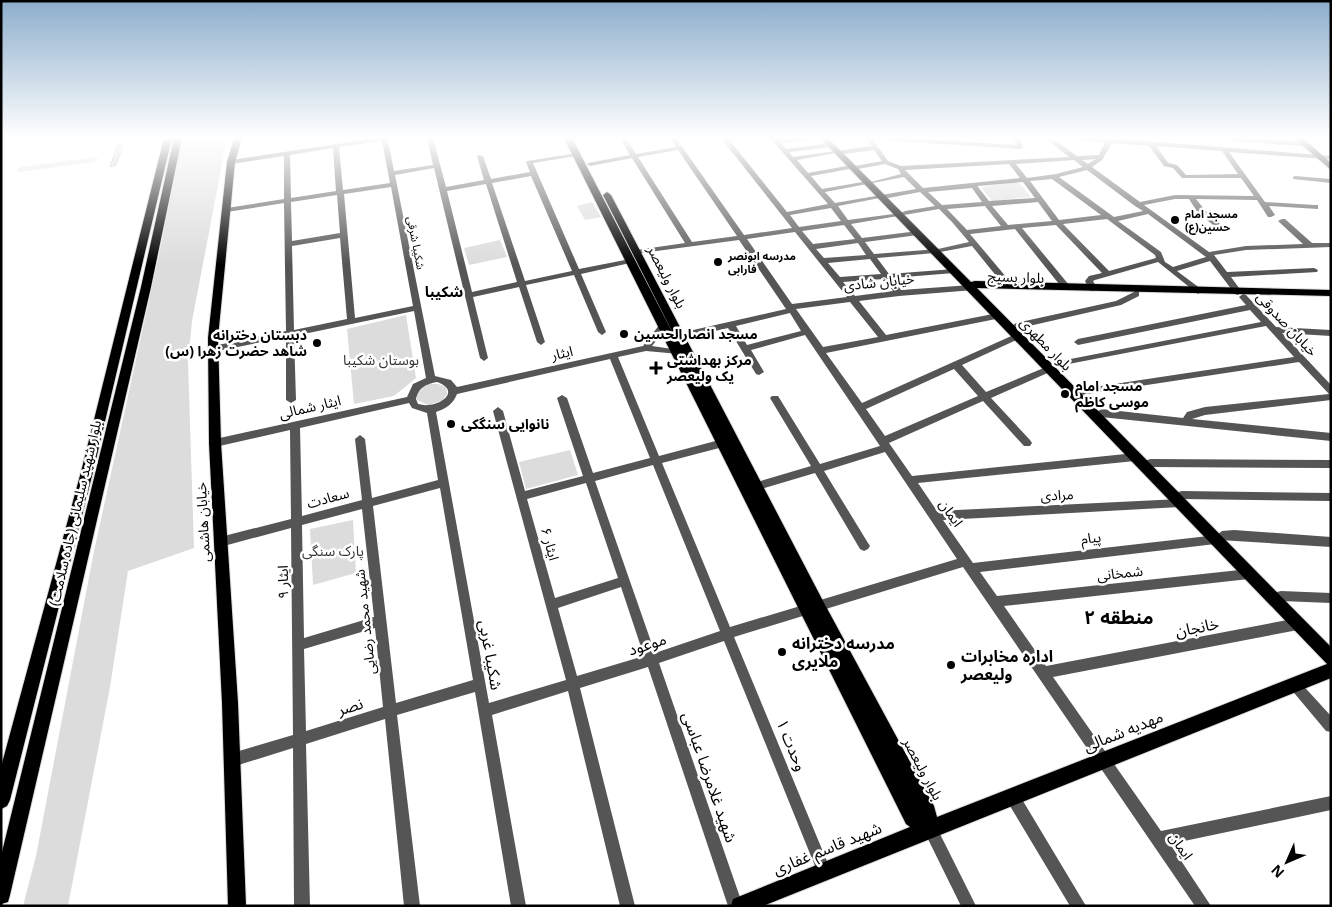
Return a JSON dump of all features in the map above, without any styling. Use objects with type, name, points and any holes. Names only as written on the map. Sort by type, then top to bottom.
[{"type":"main road","name":"بلوار شهید سلیمانی (جاده سلامت)","points":[[1,800],[92,449],[158,180]]},
{"type":"main road","name":"بلوار شهید سلیمانی (جاده سلامت)","points":[[1,895],[146,287],[169,180]]},
{"type":"main road","name":"خیابان هاشمی","points":[[229,180],[216,294],[213,349],[215,443],[232,760],[237,906]]},
{"type":"main road","name":"بلوار ولیعصر","points":[[591,180],[680,336],[758,486],[812,608],[912,818],[930,829]]},
{"type":"main road","name":"بلوار ولیعصر","points":[[598,180],[633,256],[662,326],[812,608]]},
{"type":"main road","name":"بلوار مطهری","points":[[868,180],[938,251],[954,271],[975,287],[998,316],[1017,331]]},
{"type":"main road","name":"بلوار مطهری","points":[[903,214],[918,233],[975,287],[1135,457],[1181,499],[1331,646]]},
{"type":"main road","name":"بلوار بسیج","points":[[975,287],[1066,287],[1198,291],[1331,300]]},
{"type":"main road","name":"بلوار بسیج","points":[[975,287],[1136,294],[1240,295],[1331,293]]},
{"type":"main road","name":"بلوار مطهری","points":[[1052,367],[1080,392],[1151,463],[1181,499]]},
{"type":"main road","name":"بلوار مطهری","points":[[1218,537],[1249,574],[1331,658]]},
{"type":"main road","name":"مهدیه شمالی","points":[[930,829],[1331,670]]},
{"type":"main road","name":"شهید قاسم غفاری","points":[[740,906],[930,829]]},
{"type":"street","points":[[288,180],[291,400]]},
{"type":"street","points":[[339,180],[351,321]]},
{"type":"street","name":"شکیبا شرقی","points":[[393,180],[431,380]]},
{"type":"street","points":[[440,180],[458,246],[484,358]]},
{"type":"street","points":[[442,190],[498,180]]},
{"type":"street","points":[[538,180],[575,273],[602,332]]},
{"type":"street","points":[[649,180],[690,245]]},
{"type":"street","name":"ایمان","points":[[702,180],[1204,906]]},
{"type":"street","points":[[758,180],[884,337]]},
{"type":"street","points":[[811,180],[833,205],[899,293]]},
{"type":"street","points":[[820,191],[883,180]]},
{"type":"street","points":[[912,180],[966,232],[1009,286]]},
{"type":"street","points":[[785,214],[922,190],[1013,180]]},
{"type":"street","points":[[1025,180],[1058,223],[1107,273]]},
{"type":"street","points":[[1059,180],[1158,254],[1160,259],[1198,291]]},
{"type":"street","name":"خیابان صدوقی","points":[[1106,180],[1210,256],[1240,295],[1331,391]]},
{"type":"street","points":[[1246,180],[1271,215]]},
{"type":"street","points":[[489,182],[541,342]]},
{"type":"street","points":[[227,210],[394,184]]},
{"type":"street","points":[[974,185],[1006,228]]},
{"type":"street","points":[[1138,204],[1191,196],[1315,207]]},
{"type":"street","points":[[1191,196],[1201,211],[1218,226]]},
{"type":"street","points":[[468,295],[523,285],[575,273],[633,256],[690,245],[846,223],[941,207],[1040,200]]},
{"type":"street","points":[[966,232],[1110,219],[1148,212]]},
{"type":"street","points":[[1282,221],[1309,245]]},
{"type":"street","points":[[1017,227],[1066,287]]},
{"type":"street","points":[[811,247],[918,233]]},
{"type":"street","points":[[289,244],[344,235]]},
{"type":"street","points":[[822,261],[938,251],[975,243]]},
{"type":"street","points":[[1172,270],[1210,256],[1246,248],[1331,245]]},
{"type":"street","points":[[1093,288],[1089,281],[1092,278],[1160,259]]},
{"type":"street","points":[[1225,276],[1314,270]]},
{"type":"street","points":[[837,280],[954,271]]},
{"type":"street","name":"خیابان شادی","points":[[680,336],[731,325],[791,308],[852,298],[975,287]]},
{"type":"street","points":[[860,408],[955,364],[1017,331],[1118,303],[1136,294]]},
{"type":"street","points":[[1078,342],[1252,307]]},
{"type":"street","points":[[213,349],[417,308]]},
{"type":"street","points":[[820,350],[998,316]]},
{"type":"street","points":[[731,325],[759,372]]},
{"type":"street","points":[[646,348],[662,326]]},
{"type":"street","points":[[758,486],[885,444],[984,396],[1052,367],[1271,326],[1331,333]]},
{"type":"street","points":[[745,349],[807,332]]},
{"type":"street","name":"ایثار","points":[[454,391],[646,348],[676,352]]},
{"type":"street","name":"وحدت ۱","points":[[613,355],[824,871]]},
{"type":"street","points":[[1080,392],[1301,359]]},
{"type":"street","points":[[955,364],[1027,443]]},
{"type":"street","points":[[1316,376],[1331,377]]},
{"type":"street","points":[[438,379],[449,383],[454,391],[447,403],[431,410],[419,408],[412,403],[411,399],[414,389],[418,385],[431,380],[438,379]]},
{"type":"street","points":[[1185,422],[1190,414],[1206,411],[1331,397]]},
{"type":"street","name":"شهید غلامرضا عباسی","points":[[562,398],[736,906]]},
{"type":"street","points":[[774,398],[864,546]]},
{"type":"street","name":"ایثار شمالی","points":[[215,443],[411,399]]},
{"type":"street","name":"شکیبا غربی","points":[[431,410],[519,906]]},
{"type":"street","name":"ایثار ۶","points":[[498,411],[573,684],[628,906]]},
{"type":"street","points":[[1101,413],[1331,437]]},
{"type":"street","name":"ایثار ۹","points":[[295,425],[302,906]]},
{"type":"street","name":"شهید محمد رضایی","points":[[360,439],[412,906]]},
{"type":"street","points":[[521,496],[723,443]]},
{"type":"street","points":[[910,480],[1135,457]]},
{"type":"street","points":[[1151,463],[1331,464]]},
{"type":"street","name":"سعادت","points":[[220,542],[444,483]]},
{"type":"street","name":"مرادی","points":[[934,516],[1181,499],[1331,497]]},
{"type":"street","name":"پیام","points":[[812,608],[968,565],[1234,535],[1331,542]]},
{"type":"street","name":"شمخانی","points":[[994,602],[1249,574]]},
{"type":"street","points":[[551,604],[625,581]]},
{"type":"street","points":[[1281,596],[1331,598]]},
{"type":"street","name":"موعود","points":[[484,711],[812,608]]},
{"type":"street","points":[[298,645],[380,621]]},
{"type":"street","name":"خانجان","points":[[1043,673],[1298,624]]},
{"type":"street","name":"نصر","points":[[232,760],[479,684]]},
{"type":"street","points":[[1294,684],[1331,726]]},
{"type":"street","points":[[1012,796],[1079,906]]},
{"type":"street","points":[[1158,840],[1331,803]]},
{"type":"street","points":[[930,829],[969,906]]},
{"type":"green space","points":[[174,180],[219,180],[192,321],[188,361],[194,548],[128,571],[110,687],[68,906],[23,906],[36,856],[94,551]]},
{"type":"green space","points":[[1016,182],[1031,197],[992,201],[981,187]]},
{"type":"green space","points":[[592,202],[601,217],[585,220],[577,206]]},
{"type":"green space","points":[[500,240],[507,257],[469,265],[464,248]]},
{"type":"green space","name":"بوستان شکیبا","points":[[406,315],[416,378],[394,396],[354,404],[347,329]]},
{"type":"green space","points":[[428,384],[438,384],[446,387],[447,394],[442,401],[428,405],[417,400],[417,393]]},
{"type":"green space","points":[[570,450],[578,475],[526,489],[519,462]]},
{"type":"green space","name":"پارک سنگی","points":[[353,520],[356,573],[313,585],[310,529]]},
{"type":"place","name":"مسجد امام حسین(ع)","points":[[1175,220]]},
{"type":"place","name":"مدرسه ابونصر فارابی","points":[[718,262]]},
{"type":"place","name":"مسجد انصارالحسین","points":[[624,334]]},
{"type":"place","name":"دبستان دخترانه شاهد حضرت زهرا (س)","points":[[317,343]]},
{"type":"place","name":"مرکز بهداشتی یک ولیعصر","points":[[656,368]]},
{"type":"place","name":"مسجد امام موسی کاظم","points":[[1065,394]]},
{"type":"place","name":"نانوایی سنگکی","points":[[451,424]]},
{"type":"place","name":"مدرسه دخترانه ملایری","points":[[782,652]]},
{"type":"place","name":"اداره مخابرات ولیعصر","points":[[951,665]]},
{"type":"district","name":"شکیبا","points":[[444,292]]},
{"type":"district","name":"منطقه ۲","points":[[1119,617]]}]
